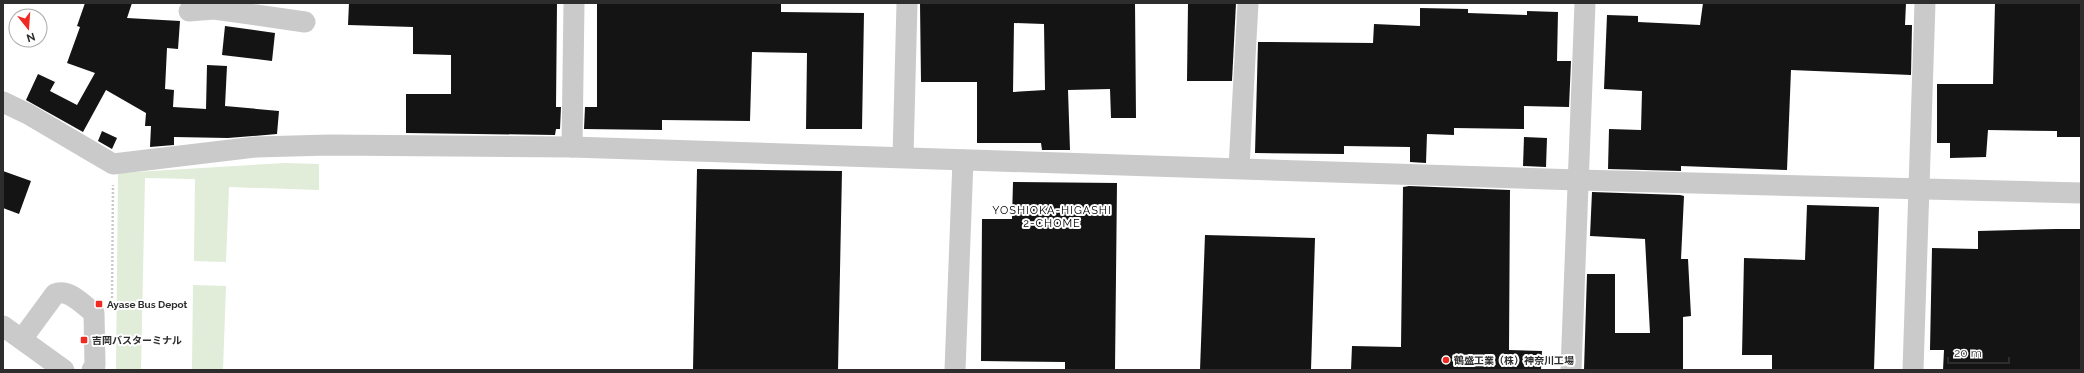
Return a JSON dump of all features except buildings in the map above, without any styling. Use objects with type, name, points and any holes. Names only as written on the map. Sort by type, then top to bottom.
[{"type":"street","points":[[572,147],[574,3]]},
{"type":"street","points":[[903,156],[907,3]]},
{"type":"street","points":[[1239,168],[1248,3]]},
{"type":"street","points":[[1571,370],[1585,3]]},
{"type":"street","points":[[1913,370],[1925,3]]},
{"type":"street","points":[[189,11],[214,6],[305,22]]},
{"type":"street","points":[[3,102],[28,114],[113,164],[256,147],[329,145],[572,147],[903,156],[963,160],[1578,180],[2081,193]]},
{"type":"street","points":[[955,370],[963,160]]},
{"type":"street","points":[[22,339],[55,294],[66,292],[94,313],[95,365],[92,370]]},
{"type":"street","points":[[3,326],[64,370]]},
{"type":"path","points":[[112,307],[113,164]]},
{"type":"green space","points":[[285,163],[319,164],[319,190],[229,187],[226,262],[194,261],[195,179],[145,178],[141,370],[116,370],[118,173]]},
{"type":"green space","points":[[193,285],[226,286],[223,370],[192,370]]},
{"type":"place","name":"Ayase Bus Depot","points":[[99,304]]},
{"type":"place","name":"吉岡バスターミナル","points":[[84,340]]},
{"type":"place","name":"鶴盛工業（株）神奈川工場","points":[[1446,360]]},
{"type":"district","name":"YOSHIOKA-HIGASHI 2-CHOME","points":[[1052,216]]}]
